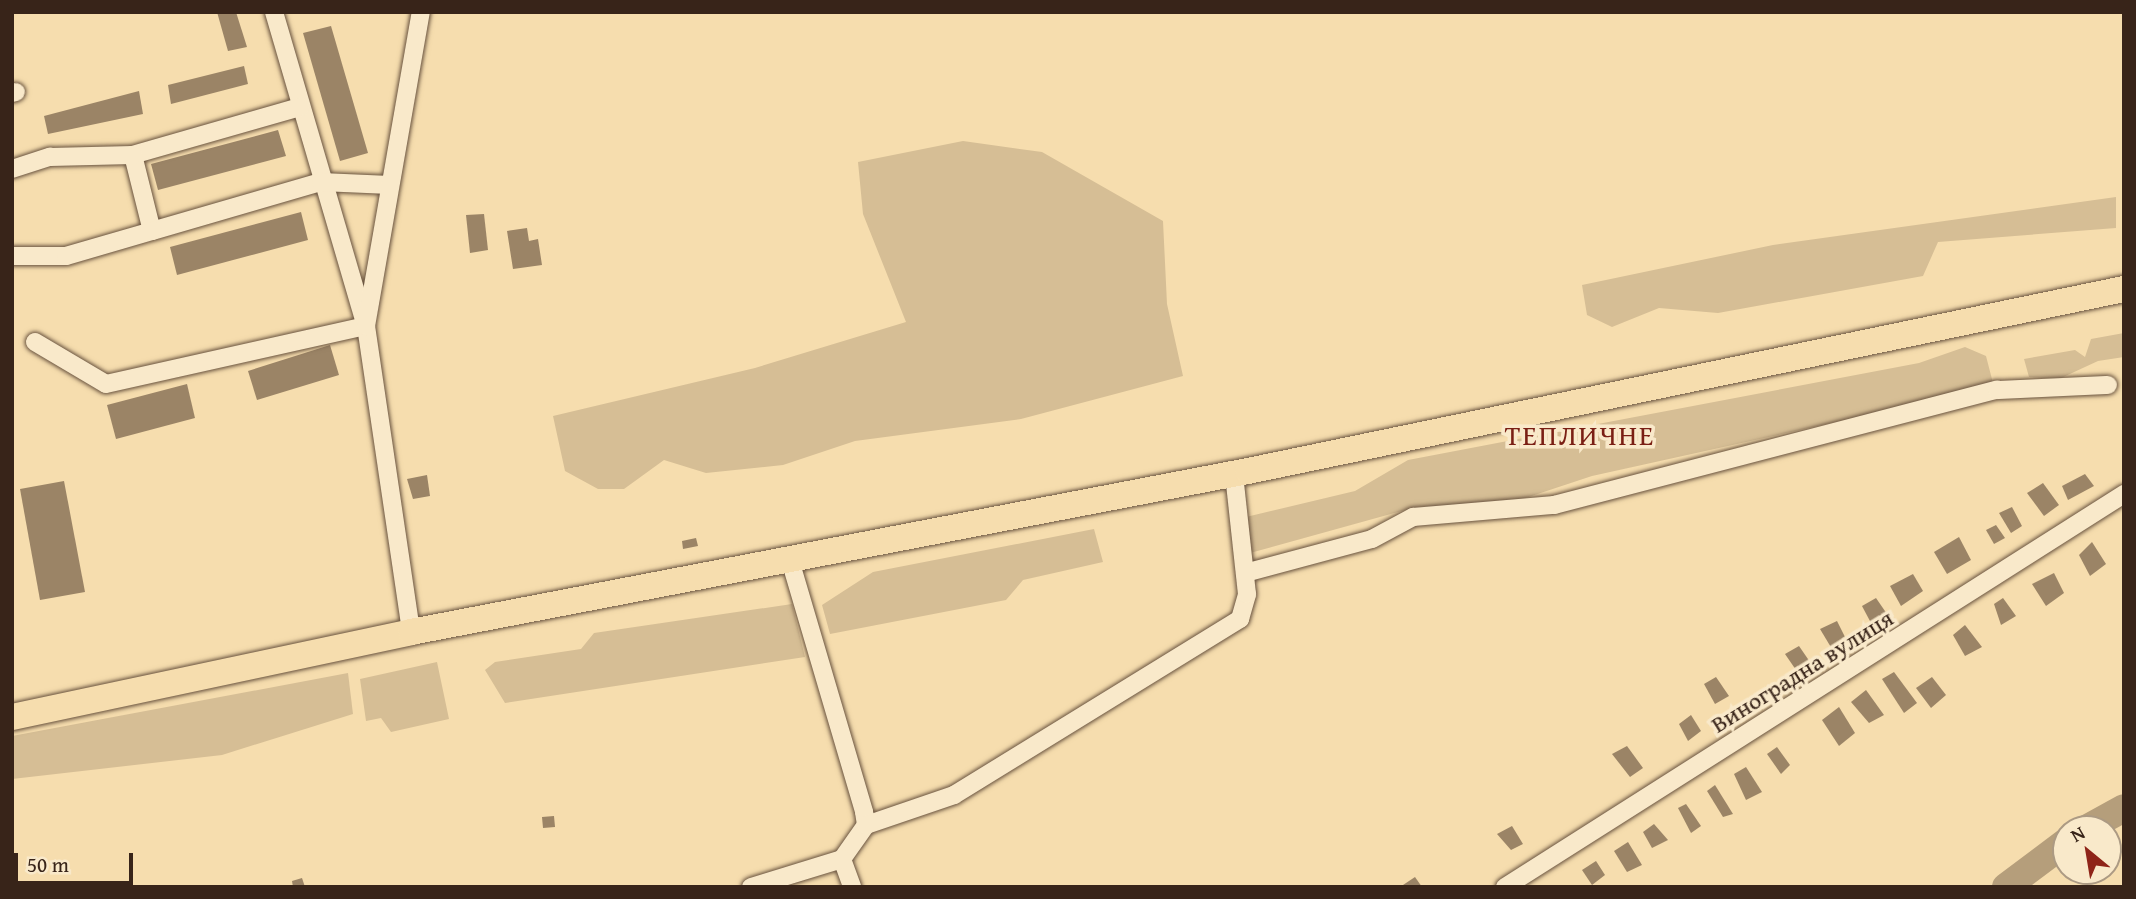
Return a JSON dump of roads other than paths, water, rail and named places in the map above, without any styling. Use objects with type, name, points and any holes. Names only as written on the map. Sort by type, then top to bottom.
[{"type":"main road","points":[[12,717],[411,632],[1234,474],[2124,289]]},
{"type":"street","points":[[274,12],[321,182],[366,326],[411,632]]},
{"type":"street","points":[[366,326],[421,12]]},
{"type":"street","points":[[12,169],[50,157],[133,155],[300,107]]},
{"type":"street","points":[[133,155],[152,231]]},
{"type":"street","points":[[12,257],[66,256],[321,182],[390,185]]},
{"type":"street","points":[[35,342],[106,384],[288,340],[366,326]]},
{"type":"street","points":[[1245,573],[1372,539],[1413,517],[1554,505],[1997,390],[2108,385]]},
{"type":"street","points":[[751,887],[842,859],[866,825],[954,795],[1240,619],[1248,594],[1234,474]]},
{"type":"street","name":"Виноградна вулиця","points":[[1505,887],[2124,494]]},
{"type":"street","points":[[790,560],[866,825]]},
{"type":"street","points":[[842,859],[852,887]]},
{"type":"waterway","points":[[2111,815],[2124,808]]},
{"type":"waterway","points":[[2006,887],[2052,852]]},
{"type":"district","name":"ТЕПЛИЧНЕ","points":[[1580,435]]}]
